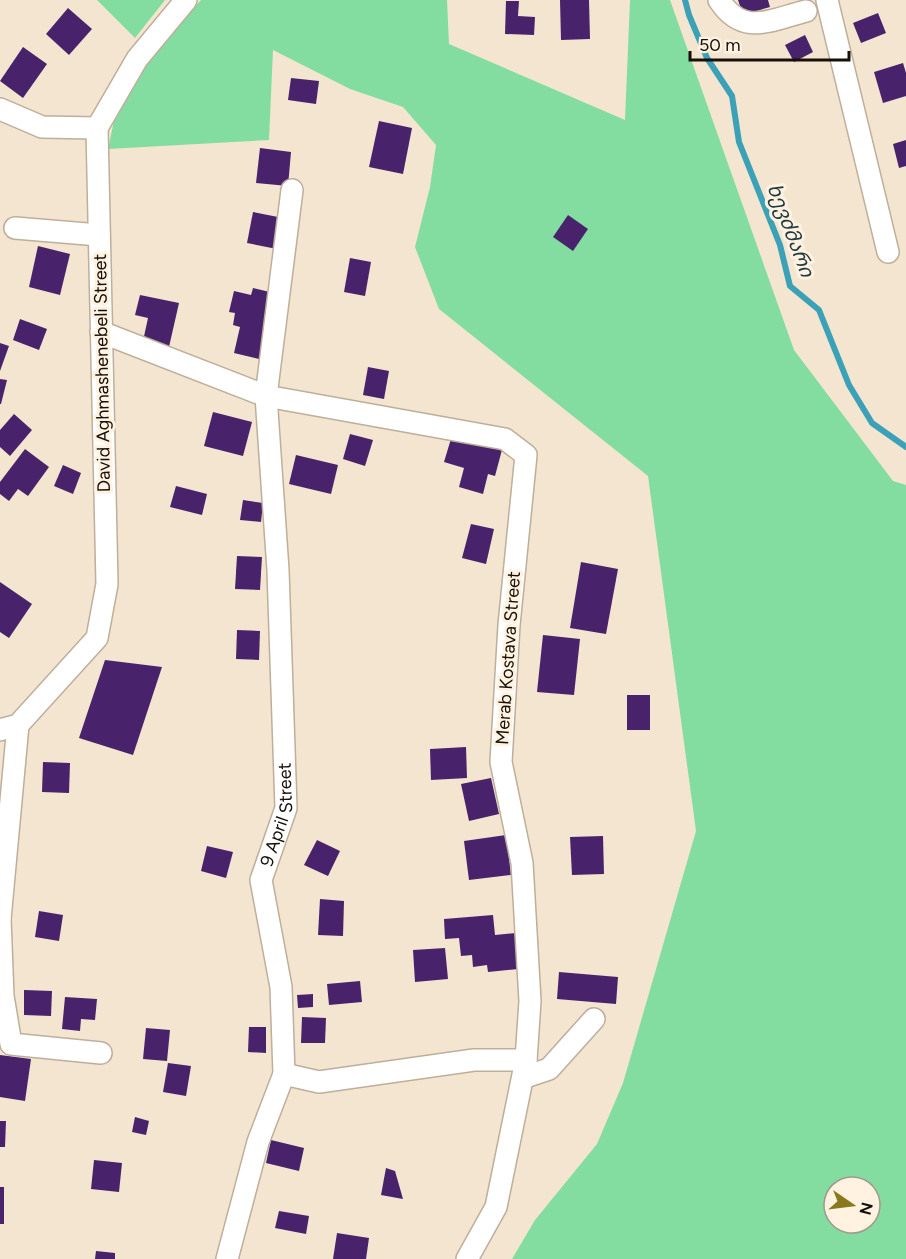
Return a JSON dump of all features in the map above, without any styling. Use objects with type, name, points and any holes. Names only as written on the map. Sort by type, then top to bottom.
[{"type":"street","points":[[0,109],[42,127],[97,128],[137,59],[186,0]]},
{"type":"street","points":[[719,0],[738,21],[749,24],[806,11]]},
{"type":"street","points":[[827,0],[888,252]]},
{"type":"street","name":"David Aghmashenebeli Street","points":[[9,728],[97,638],[107,584],[97,128]]},
{"type":"street","name":"9 April Street","points":[[227,1259],[258,1142],[284,1074],[281,987],[261,880],[286,808],[278,570],[266,396],[292,190]]},
{"type":"street","points":[[15,228],[99,235]]},
{"type":"street","name":"Merab Kostava Street","points":[[101,332],[266,396],[505,440],[526,455],[509,625],[501,762],[522,863],[531,1001],[525,1069]]},
{"type":"street","points":[[9,728],[0,919],[3,996],[11,1044],[101,1053]]},
{"type":"street","points":[[284,1074],[319,1082],[474,1060],[525,1069],[549,1069],[594,1019]]},
{"type":"street","points":[[467,1259],[496,1207],[525,1069]]},
{"type":"green space","points":[[97,0],[165,0],[135,38]]},
{"type":"green space","points":[[201,0],[447,0],[449,44],[625,120],[630,0],[670,0],[794,350],[893,481],[906,485],[906,1259],[512,1259],[535,1220],[597,1144],[623,1083],[696,831],[648,476],[439,309],[415,247],[430,187],[436,145],[403,107],[350,89],[273,50],[269,140],[108,149],[116,111],[157,48]]},
{"type":"building","points":[[560,0],[589,0],[590,39],[561,40]]},
{"type":"building","points":[[738,0],[768,0],[770,7],[743,15]]},
{"type":"building","points":[[506,1],[519,1],[518,16],[535,17],[534,35],[505,34]]},
{"type":"building","points":[[68,8],[92,29],[69,55],[46,34]]},
{"type":"building","points":[[878,13],[886,33],[861,43],[853,23]]},
{"type":"building","points":[[805,35],[813,52],[794,62],[785,45]]},
{"type":"building","points":[[23,47],[47,64],[23,98],[0,81]]},
{"type":"building","points":[[903,63],[906,73],[906,96],[883,103],[874,72]]},
{"type":"building","points":[[291,78],[319,81],[316,104],[288,100]]},
{"type":"building","points":[[379,121],[412,128],[403,174],[369,167]]},
{"type":"building","points":[[906,140],[906,166],[899,168],[893,144]]},
{"type":"building","points":[[260,148],[291,152],[288,186],[256,183]]},
{"type":"building","points":[[253,212],[283,218],[277,249],[247,243]]},
{"type":"building","points":[[568,215],[588,229],[573,251],[553,237]]},
{"type":"building","points":[[38,246],[70,254],[60,295],[29,287]]},
{"type":"building","points":[[350,258],[371,262],[365,296],[344,292]]},
{"type":"building","points":[[253,288],[274,293],[259,359],[234,353],[240,327],[233,325],[235,313],[229,312],[234,291],[251,295]]},
{"type":"building","points":[[140,295],[179,303],[169,347],[143,341],[148,318],[135,315]]},
{"type":"building","points":[[20,319],[47,329],[39,350],[13,340]]},
{"type":"building","points":[[0,343],[9,346],[0,371]]},
{"type":"building","points":[[368,367],[389,371],[384,399],[363,395]]},
{"type":"building","points":[[0,379],[7,380],[1,404],[0,404]]},
{"type":"building","points":[[213,412],[252,422],[243,456],[204,446]]},
{"type":"building","points":[[14,414],[32,430],[10,456],[0,447],[0,430]]},
{"type":"building","points":[[453,432],[503,446],[495,476],[488,474],[483,494],[459,487],[464,468],[444,462]]},
{"type":"building","points":[[350,434],[373,440],[365,466],[343,459]]},
{"type":"building","points":[[25,449],[49,467],[28,496],[18,489],[9,501],[0,494],[0,482]]},
{"type":"building","points":[[296,455],[338,465],[331,494],[289,484]]},
{"type":"building","points":[[63,465],[81,473],[73,494],[54,486]]},
{"type":"building","points":[[176,486],[207,494],[202,515],[170,507]]},
{"type":"building","points":[[243,500],[263,503],[261,522],[240,520]]},
{"type":"building","points":[[471,524],[494,529],[486,564],[462,558]]},
{"type":"building","points":[[237,556],[262,557],[260,590],[235,589]]},
{"type":"building","points":[[581,562],[618,569],[606,634],[570,628]]},
{"type":"building","points":[[0,582],[32,604],[9,638],[0,632]]},
{"type":"building","points":[[237,630],[260,631],[259,660],[236,659]]},
{"type":"building","points":[[543,635],[580,639],[574,695],[537,692]]},
{"type":"building","points":[[105,660],[162,667],[133,755],[79,738]]},
{"type":"building","points":[[627,695],[650,695],[650,730],[627,730]]},
{"type":"building","points":[[466,747],[467,778],[431,780],[430,749]]},
{"type":"building","points":[[43,762],[70,763],[69,793],[42,792]]},
{"type":"building","points":[[491,778],[499,814],[469,821],[461,784]]},
{"type":"building","points":[[506,835],[511,875],[469,880],[464,841]]},
{"type":"building","points":[[603,836],[604,874],[572,875],[570,837]]},
{"type":"building","points":[[317,840],[340,851],[328,876],[304,865]]},
{"type":"building","points":[[207,846],[233,852],[226,878],[201,871]]},
{"type":"building","points":[[320,899],[344,901],[343,936],[318,935]]},
{"type":"building","points":[[39,911],[63,915],[59,941],[35,937]]},
{"type":"building","points":[[493,915],[495,935],[516,933],[519,969],[488,972],[487,965],[473,967],[472,955],[461,956],[459,938],[445,939],[444,919]]},
{"type":"building","points":[[445,948],[448,979],[415,982],[413,950]]},
{"type":"building","points":[[559,972],[618,977],[616,1004],[557,999]]},
{"type":"building","points":[[360,981],[362,1002],[329,1005],[327,984]]},
{"type":"building","points":[[24,990],[52,991],[51,1016],[24,1015]]},
{"type":"building","points":[[313,994],[313,1007],[298,1008],[297,995]]},
{"type":"building","points":[[65,997],[97,999],[95,1020],[81,1019],[80,1031],[62,1029]]},
{"type":"building","points":[[302,1017],[326,1018],[325,1043],[301,1043]]},
{"type":"building","points":[[249,1027],[266,1027],[266,1053],[248,1052]]},
{"type":"building","points":[[146,1028],[170,1030],[167,1061],[143,1059]]},
{"type":"building","points":[[0,1055],[31,1059],[25,1101],[0,1097]]},
{"type":"building","points":[[168,1063],[191,1066],[186,1096],[163,1092]]},
{"type":"building","points":[[135,1117],[149,1121],[146,1135],[132,1132]]},
{"type":"building","points":[[0,1121],[6,1121],[5,1147],[0,1147]]},
{"type":"building","points":[[271,1140],[304,1148],[299,1171],[266,1163]]},
{"type":"building","points":[[94,1160],[122,1163],[119,1192],[91,1189]]},
{"type":"building","points":[[386,1168],[395,1171],[403,1199],[381,1195]]},
{"type":"building","points":[[0,1187],[4,1187],[4,1224],[0,1224]]},
{"type":"building","points":[[279,1211],[309,1216],[306,1234],[275,1228]]},
{"type":"building","points":[[337,1233],[369,1238],[366,1259],[333,1259]]},
{"type":"building","points":[[96,1251],[115,1253],[115,1259],[95,1259]]},
{"type":"waterway","name":"ხევძმარი","points":[[685,0],[707,58],[732,96],[739,142],[780,245],[790,286],[819,310],[849,385],[872,423],[906,447]]}]
